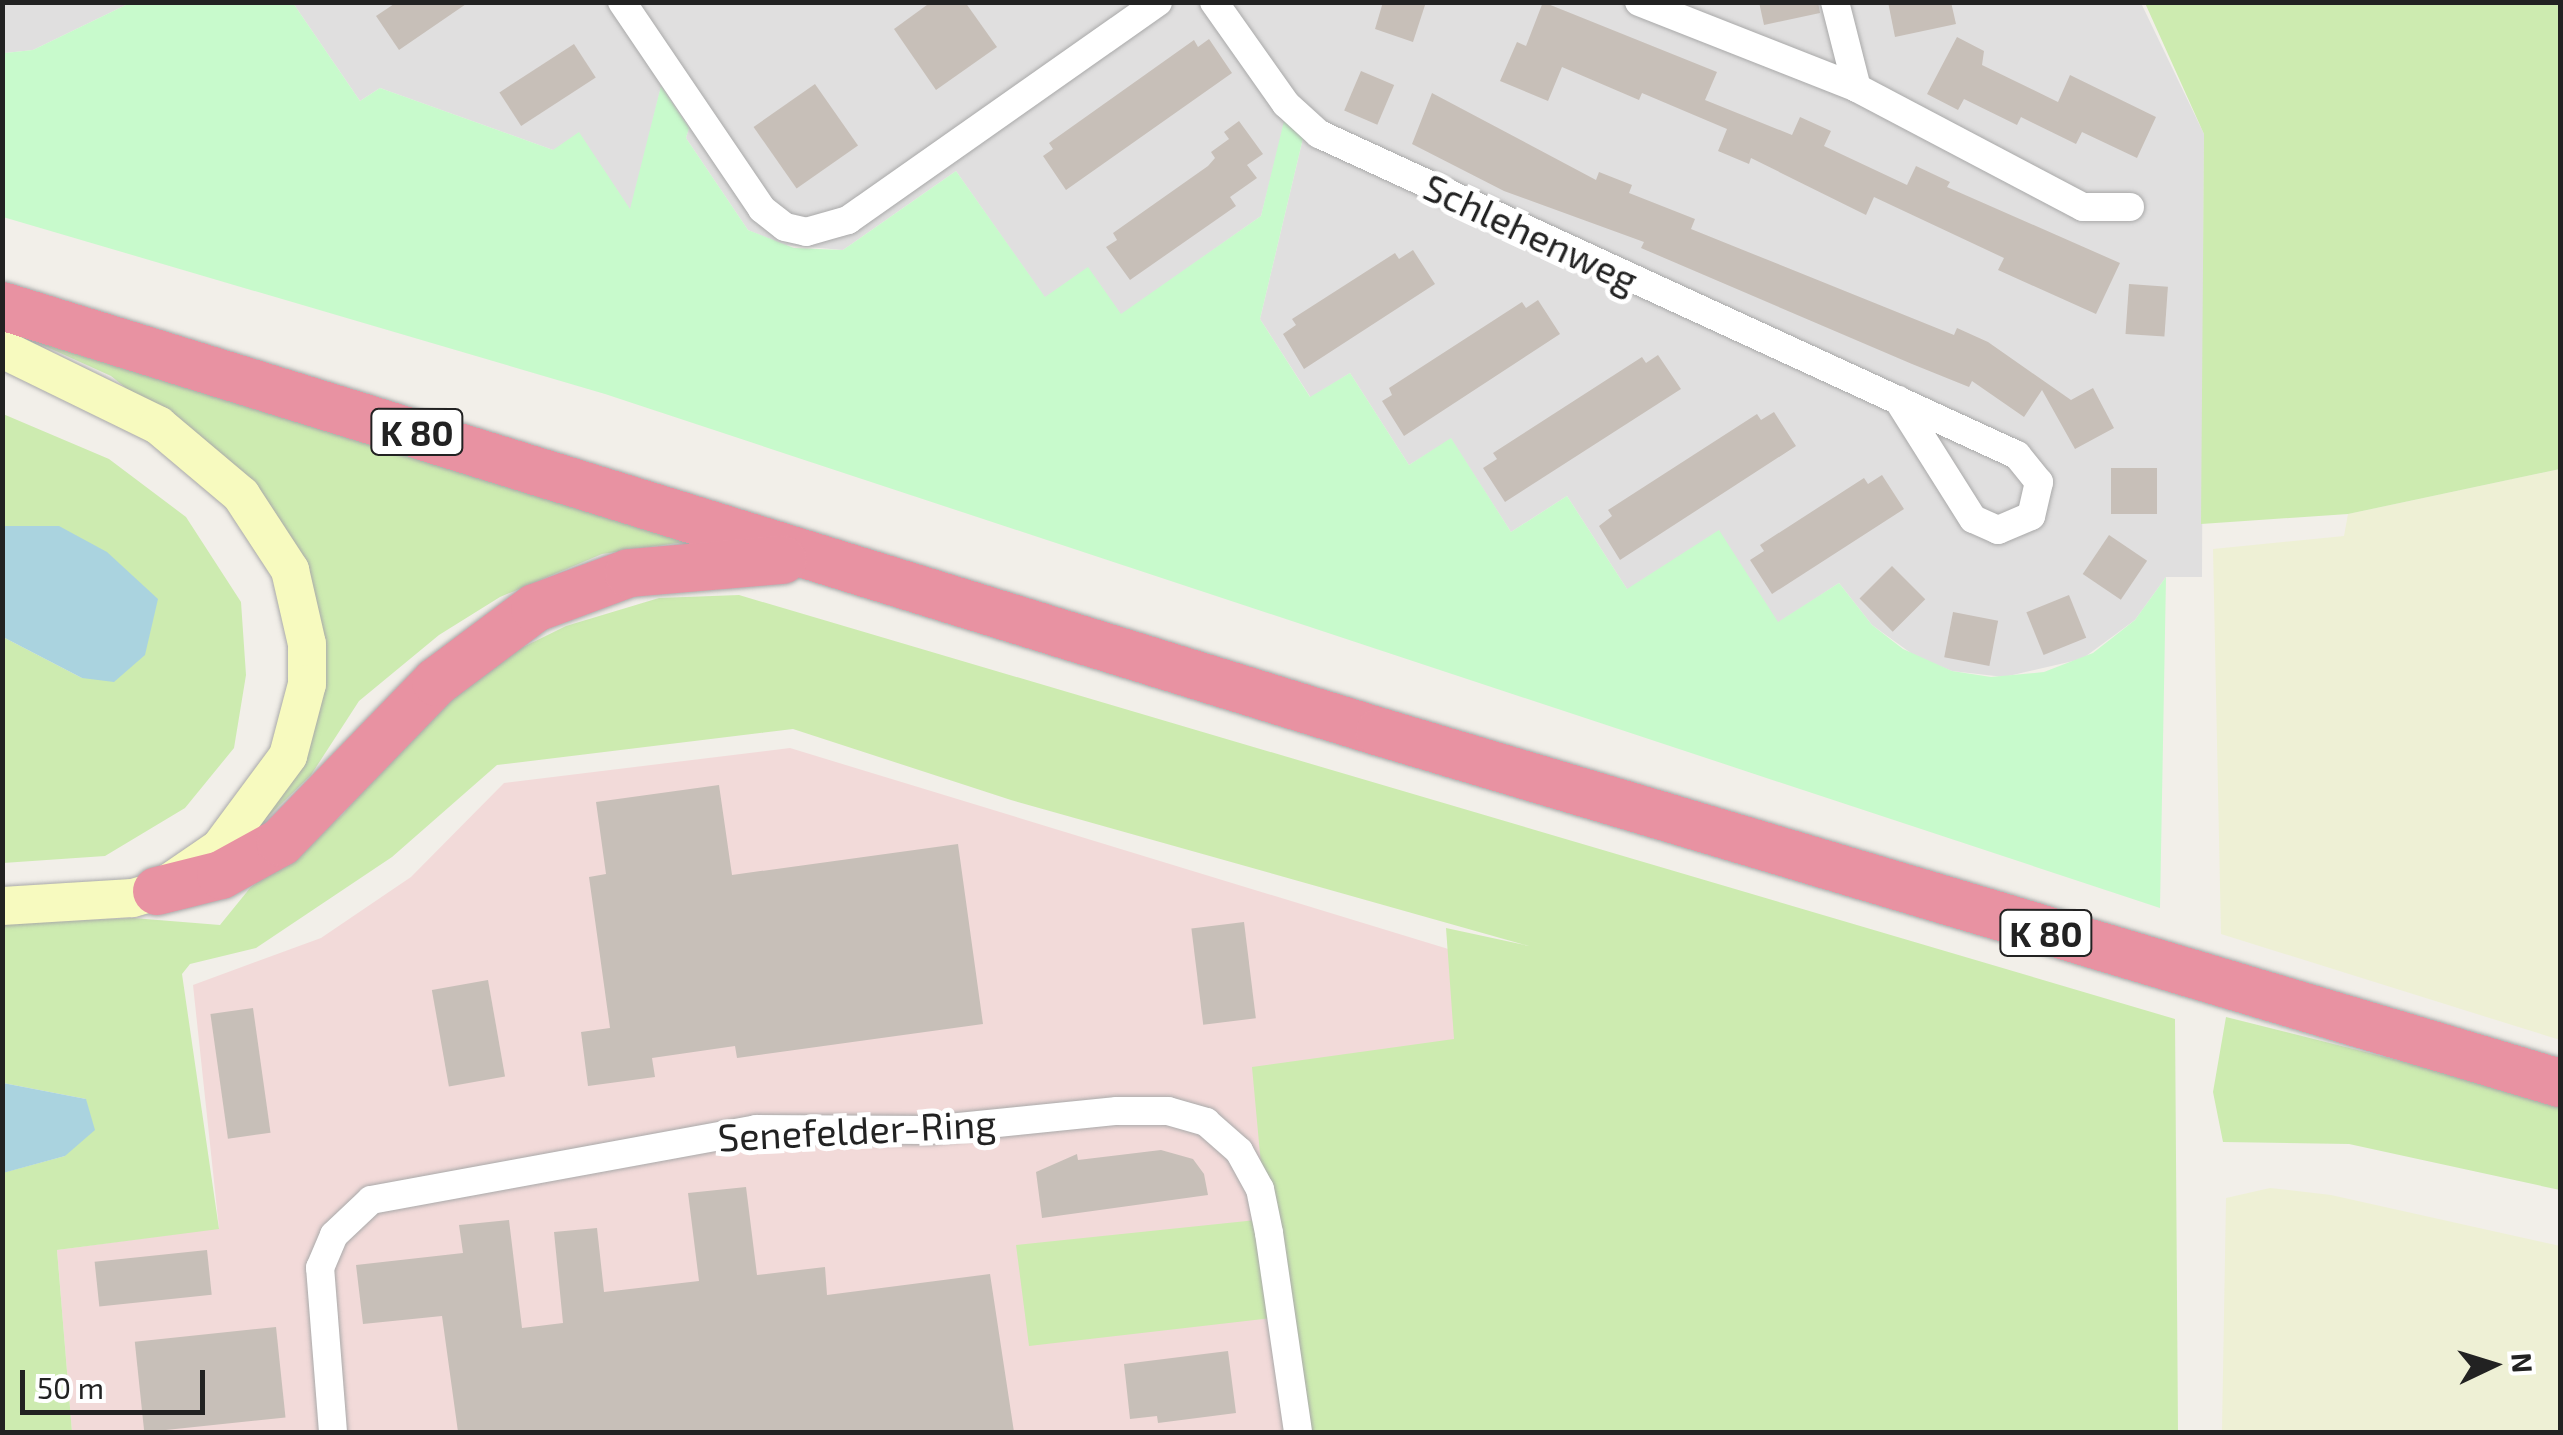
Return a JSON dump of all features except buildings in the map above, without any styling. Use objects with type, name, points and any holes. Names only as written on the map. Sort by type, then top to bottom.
[{"type":"highway","name":"K 80","points":[[2,306],[2156,966],[2560,1083]]},
{"type":"highway","points":[[157,891],[221,875],[281,842],[436,682],[536,608],[598,582],[675,565],[817,558]]},
{"type":"main road","points":[[2,350],[131,411],[206,462],[241,495],[290,570],[307,644],[307,684],[288,756],[241,828],[157,891],[94,903],[2,906]]},
{"type":"street","points":[[622,2],[757,203],[778,223],[806,232],[848,220],[1158,2]]},
{"type":"street","name":"Schlehenweg","points":[[1214,2],[1286,104],[1329,140],[1898,400],[2025,459],[2040,491],[2031,516],[2007,530],[1973,518],[1898,400]]},
{"type":"street","points":[[1639,2],[1856,88],[2083,207],[2130,208]]},
{"type":"street","points":[[1836,2],[1856,88]]},
{"type":"street","name":"Senefelder-Ring","points":[[333,1432],[320,1268],[334,1235],[371,1200],[756,1129],[929,1130],[1117,1110],[1168,1112],[1206,1122],[1239,1151],[1260,1190],[1298,1432]]},
{"type":"shaded area","points":[[3,3],[130,3],[33,50],[5,53],[3,60]]},
{"type":"shaded area","points":[[293,3],[2141,3],[2204,134],[2202,577],[2166,577],[2135,620],[2082,659],[2004,677],[1952,671],[1915,656],[1872,625],[1839,583],[1778,623],[1627,589],[1567,496],[1511,532],[1451,439],[1409,465],[1350,373],[1311,398],[1260,319],[1304,134],[1285,122],[1261,216],[1121,315],[1045,298],[956,171],[843,250],[784,245],[748,230],[686,138],[689,128],[661,87],[631,210],[553,150],[380,88],[360,101]]},
{"type":"shaded area","points":[[790,748],[1550,980],[1843,1432],[72,1432],[57,1250],[219,1228],[193,985],[321,938],[411,877],[504,783]]},
{"type":"green space","points":[[130,3],[293,3],[360,101],[380,88],[553,150],[579,132],[630,209],[661,86],[689,128],[686,138],[748,230],[794,248],[843,250],[956,171],[1045,297],[1088,267],[1121,314],[1261,216],[1284,121],[1304,134],[1260,319],[1310,397],[1350,373],[1409,465],[1451,438],[1511,532],[1567,496],[1627,589],[1719,530],[1778,622],[1839,583],[1872,625],[1903,649],[1952,671],[1991,677],[2044,672],[2093,653],[2135,620],[2166,577],[2160,908],[605,394],[3,217],[5,53],[33,50]]},
{"type":"green space","points":[[2145,3],[2560,3],[2560,469],[2348,514],[2201,524],[2204,134]]},
{"type":"green space","points":[[3,327],[705,539],[602,554],[500,597],[439,635],[359,701],[311,775],[247,837],[317,613],[297,547],[269,503],[111,376]]},
{"type":"green space","points":[[3,414],[109,459],[186,517],[241,602],[246,675],[234,748],[185,808],[105,856],[3,863],[3,637],[82,678],[59,526],[3,526]]},
{"type":"green space","points":[[2560,469],[2560,1040],[2221,934],[2213,549],[2344,536],[2348,514]]},
{"type":"green space","points":[[739,595],[2175,1019],[2178,1432],[1298,1432],[1281,1317],[1029,1346],[1016,1245],[1266,1219],[1252,1067],[1454,1039],[1446,928],[1529,946],[1011,800],[793,729],[497,765],[392,857],[256,948],[190,964],[182,974],[219,1229],[57,1250],[72,1432],[3,1432],[2,1173],[65,1156],[86,1099],[3,1083],[3,924],[133,918],[220,925],[250,888],[342,815],[456,680],[566,626],[659,598]]},
{"type":"green space","points":[[2226,1017],[2560,1101],[2560,1190],[2349,1144],[2223,1142],[2213,1092]]},
{"type":"green space","points":[[2270,1188],[2331,1195],[2560,1246],[2560,1432],[2222,1432],[2226,1198]]},
{"type":"water","points":[[3,526],[59,526],[107,552],[158,599],[145,655],[114,682],[82,678],[3,637]]},
{"type":"water","points":[[3,1083],[86,1099],[95,1130],[65,1156],[3,1173]]}]
